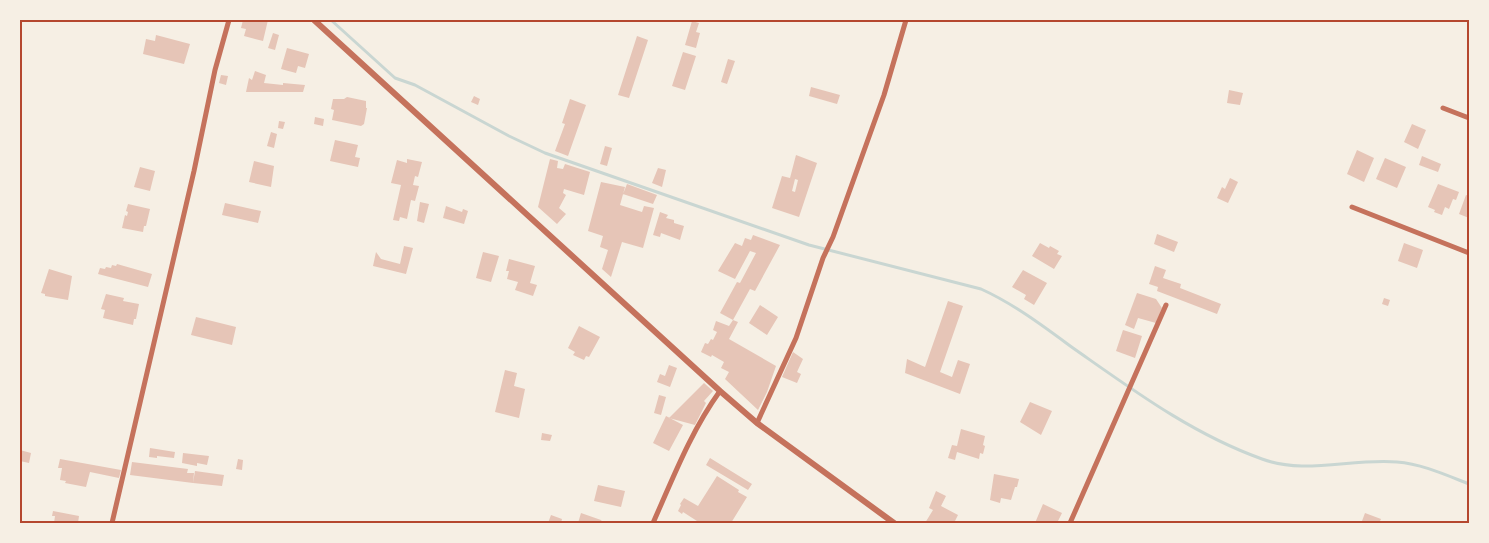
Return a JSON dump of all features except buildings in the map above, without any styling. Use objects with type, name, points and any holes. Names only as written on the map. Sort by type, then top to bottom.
[{"type":"street","points":[[112,523],[194,170],[215,70],[229,20]]},
{"type":"street","points":[[314,20],[720,391],[757,423],[894,523]]},
{"type":"street","points":[[757,423],[796,338],[823,258],[833,237],[884,95],[906,20]]},
{"type":"street","points":[[1443,108],[1469,118]]},
{"type":"street","points":[[1352,207],[1469,253]]},
{"type":"street","points":[[1070,523],[1166,305]]},
{"type":"street","points":[[653,523],[697,427],[720,391]]},
{"type":"waterway","points":[[331,20],[395,78],[415,85],[509,136],[545,153],[809,245],[981,289],[1005,301],[1028,316],[1164,410],[1236,449],[1278,464],[1294,466],[1380,461],[1406,463],[1434,470],[1469,484]]}]
